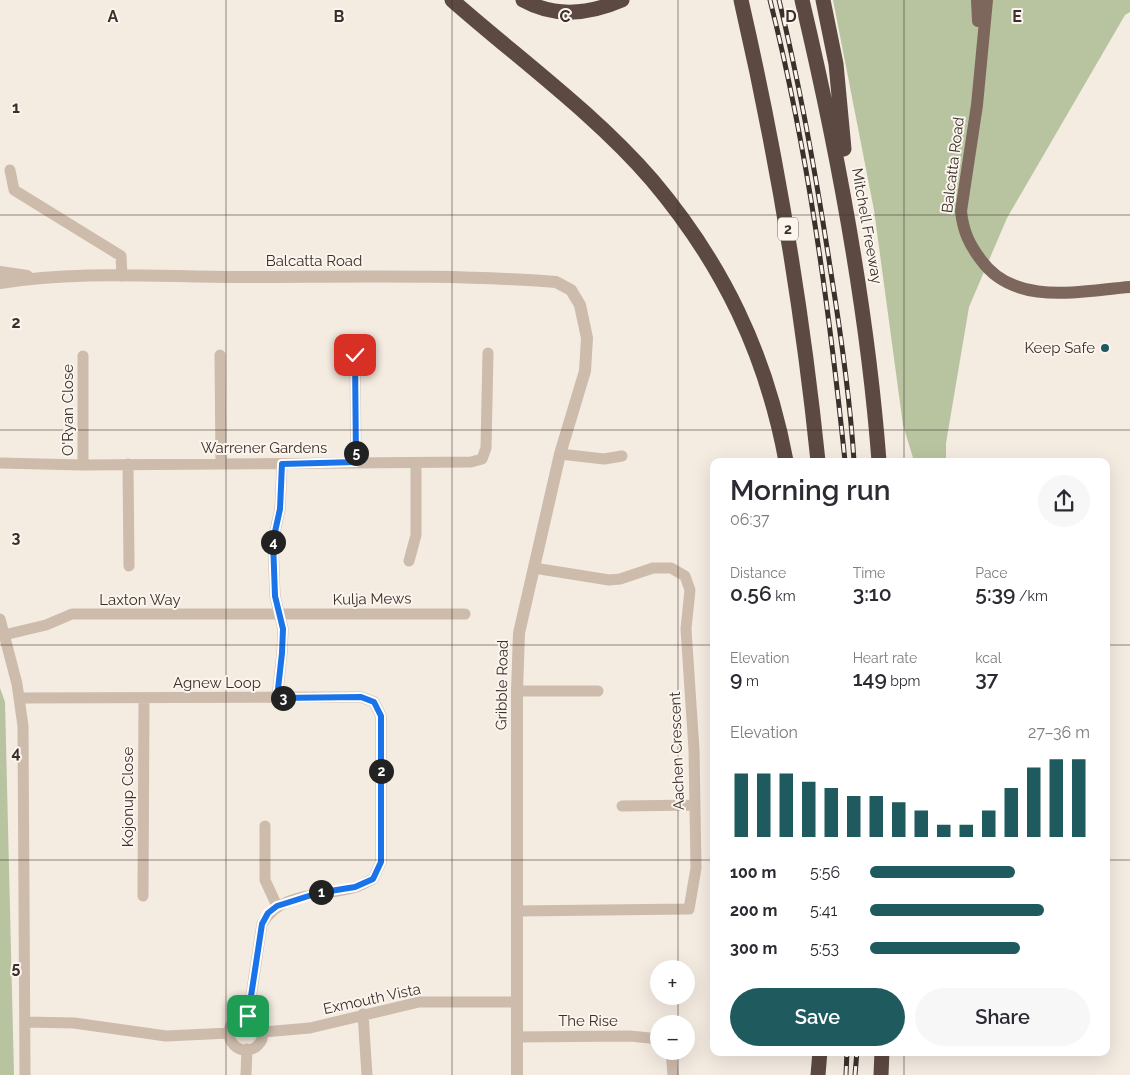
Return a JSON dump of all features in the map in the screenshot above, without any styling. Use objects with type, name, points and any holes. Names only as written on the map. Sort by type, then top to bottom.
[{"type":"highway","points":[[452,0],[591,119],[651,180],[702,245],[737,309],[762,368],[779,423],[785,458]]},
{"type":"highway","points":[[523,0],[543,8],[570,12],[587,12],[605,8],[622,0]]},
{"type":"highway","name":"2","points":[[741,0],[785,210],[810,388],[818,458]]},
{"type":"highway","name":"Mitchell Freeway","points":[[802,0],[830,120],[852,233],[865,318],[879,458]]},
{"type":"highway","points":[[823,0],[836,64],[852,233]]},
{"type":"highway","points":[[818,1075],[820,1056]]},
{"type":"highway","points":[[880,1075],[882,1056]]},
{"type":"main road","name":"Balcatta Road","points":[[977,0],[980,58]]},
{"type":"main road","name":"Balcatta Road","points":[[987,0],[977,105],[962,211],[963,224],[969,244],[986,267],[1005,283],[1026,291],[1051,293],[1130,287]]},
{"type":"street","points":[[10,170],[14,190],[121,256],[122,276]]},
{"type":"street","name":"Balcatta Road","points":[[0,272],[37,278]]},
{"type":"street","name":"Balcatta Road","points":[[0,283],[37,278],[122,276],[475,277],[549,282],[568,288],[580,306]]},
{"type":"street","name":"Gribble Road","points":[[517,1075],[517,691],[519,633],[560,454],[585,371],[587,338],[580,306]]},
{"type":"street","name":"Warrener Gardens","points":[[0,463],[83,465],[471,462],[482,459],[486,448],[488,353]]},
{"type":"street","points":[[220,355],[221,464]]},
{"type":"street","points":[[355,355],[356,462]]},
{"type":"street","name":"O'Ryan Close","points":[[83,356],[83,465]]},
{"type":"street","points":[[560,454],[604,459],[622,456]]},
{"type":"street","points":[[408,561],[416,535],[416,463]]},
{"type":"street","points":[[128,464],[129,566]]},
{"type":"street","points":[[277,698],[282,653],[280,615],[275,596],[273,573],[273,541],[280,509],[282,464]]},
{"type":"street","name":"Aachen Crescent","points":[[517,911],[689,910],[696,868],[694,750],[686,629],[690,590],[685,576],[672,568],[653,568],[620,579],[600,579],[534,568]]},
{"type":"street","name":"Laxton Way","points":[[4,635],[46,625],[72,614],[280,615]]},
{"type":"street","name":"Kulja Mews","points":[[280,615],[465,614]]},
{"type":"street","points":[[0,619],[20,698],[23,726],[25,1075]]},
{"type":"street","points":[[517,691],[598,691]]},
{"type":"street","name":"Agnew Loop","points":[[20,698],[361,697],[374,702],[381,716],[381,862],[373,879],[355,887],[318,893],[277,906]]},
{"type":"street","name":"Kojonup Close","points":[[143,896],[144,698]]},
{"type":"street","points":[[622,806],[694,805]]},
{"type":"street","points":[[248,1016],[262,924],[268,913],[277,906],[264,874],[265,826]]},
{"type":"street","name":"Exmouth Vista","points":[[263,1032],[310,1028],[419,1002],[517,1002]]},
{"type":"street","points":[[363,1014],[367,1075]]},
{"type":"street","points":[[242,1016],[248,1016],[258,1021],[263,1032],[256,1046],[247,1049],[235,1045],[230,1034],[233,1023],[242,1016]]},
{"type":"street","points":[[26,1022],[74,1023],[166,1036],[230,1034]]},
{"type":"street","name":"The Rise","points":[[517,1037],[630,1036],[650,1038]]},
{"type":"street","points":[[246,1075],[247,1049]]},
{"type":"street","points":[[672,1060],[673,1075]]},
{"type":"green space","points":[[833,0],[1130,0],[1130,12],[1125,15],[1007,218],[969,307],[946,443],[946,458],[913,458],[903,425],[874,210]]},
{"type":"green space","points":[[0,688],[5,702],[14,1075],[0,1075]]},
{"type":"railway","points":[[770,0],[796,114],[816,229],[845,458]]},
{"type":"railway","points":[[779,0],[820,204],[845,367],[854,458]]},
{"type":"railway","points":[[846,1075],[847,1056]]},
{"type":"railway","points":[[855,1075],[857,1056]]},
{"type":"place","name":"Keep Safe","points":[[1105,348]]},
{"type":"route","points":[[248,1016],[262,924],[268,913],[277,906],[318,893],[355,887],[373,879],[381,862],[381,716],[374,702],[361,697],[277,698],[283,629],[275,596],[273,541],[280,509],[282,464],[356,462],[355,355]]}]
